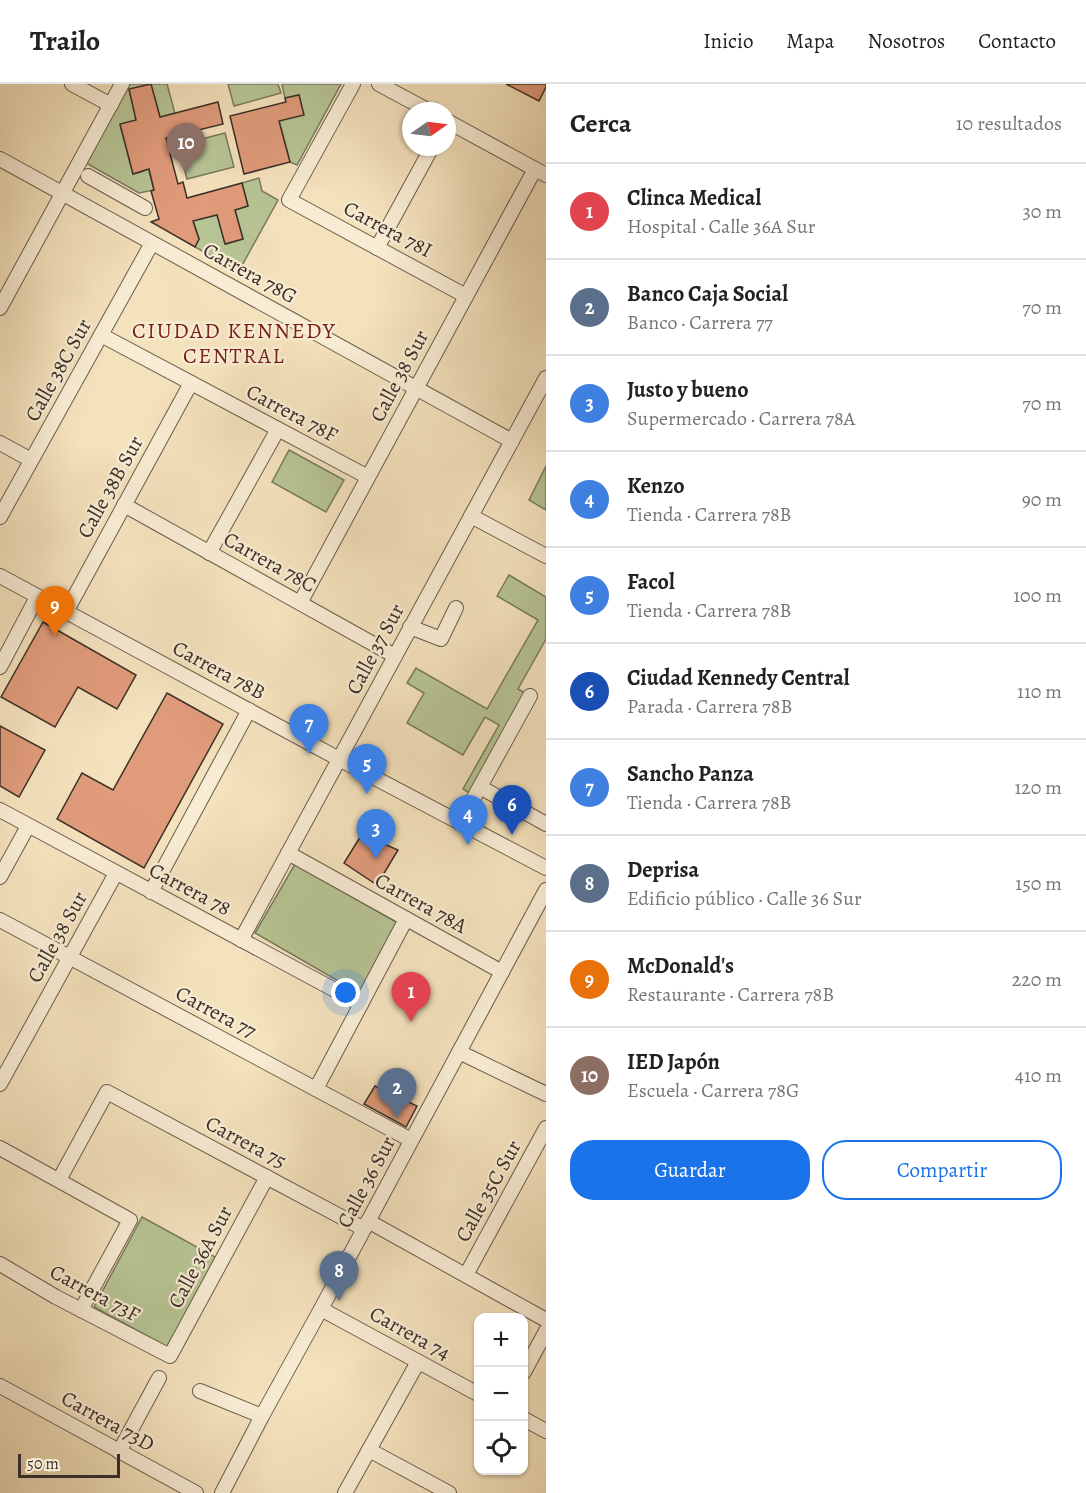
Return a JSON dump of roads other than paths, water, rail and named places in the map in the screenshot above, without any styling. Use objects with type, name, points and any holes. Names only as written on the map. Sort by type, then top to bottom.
[{"type":"street","points":[[72,84],[111,105]]},
{"type":"street","points":[[0,308],[6,283],[62,194],[122,84]]},
{"type":"street","name":"Carrera 78I","points":[[353,84],[289,200],[466,296]]},
{"type":"street","points":[[379,84],[412,102]]},
{"type":"street","points":[[456,126],[540,172]]},
{"type":"street","points":[[377,248],[427,156]]},
{"type":"street","name":"Carrera 78G","points":[[0,159],[512,441]]},
{"type":"street","name":"Calle 38 Sur","points":[[300,603],[466,296],[540,172]]},
{"type":"street","points":[[88,176],[145,208]]},
{"type":"street","points":[[106,218],[119,194]]},
{"type":"street","name":"Calle 38C Sur","points":[[0,517],[152,243]]},
{"type":"street","name":"Carrera 78F","points":[[101,335],[368,477]]},
{"type":"street","name":"Calle 37 Sur","points":[[241,940],[545,381]]},
{"type":"street","name":"Calle 38B Sur","points":[[66,612],[191,383]]},
{"type":"street","points":[[210,553],[278,429]]},
{"type":"street","points":[[0,443],[32,460]]},
{"type":"street","name":"Carrera 78C","points":[[124,505],[395,656]]},
{"type":"street","points":[[471,516],[546,556]]},
{"type":"street","name":"Carrera 78B","points":[[0,576],[546,868]]},
{"type":"street","points":[[0,667],[38,597]]},
{"type":"street","points":[[410,627],[441,639],[456,608]]},
{"type":"street","points":[[460,823],[530,696]]},
{"type":"street","points":[[152,892],[249,710]]},
{"type":"street","points":[[480,787],[546,824]]},
{"type":"street","name":"Carrera 78","points":[[0,810],[361,1004]]},
{"type":"street","points":[[0,877],[28,826]]},
{"type":"street","name":"Carrera 78A","points":[[288,854],[502,972]]},
{"type":"street","name":"Calle 38 Sur","points":[[0,1084],[116,873]]},
{"type":"street","name":"Calle 36 Sur","points":[[222,1493],[546,890]]},
{"type":"street","points":[[316,1089],[406,919]]},
{"type":"street","name":"Carrera 77","points":[[0,920],[411,1140]]},
{"type":"street","points":[[459,1052],[546,1094]]},
{"type":"street","name":"Carrera 75","points":[[58,1180],[107,1092],[267,1177],[466,1275],[546,1320]]},
{"type":"street","name":"Calle 35C Sur","points":[[466,1275],[546,1128]]},
{"type":"street","points":[[0,1148],[130,1220],[81,1310]]},
{"type":"street","name":"Calle 36A Sur","points":[[170,1356],[267,1177]]},
{"type":"street","name":"Carrera 73F","points":[[0,1264],[81,1310],[170,1356]]},
{"type":"street","name":"Carrera 74","points":[[321,1309],[474,1392]]},
{"type":"street","points":[[527,1367],[546,1331]]},
{"type":"street","points":[[345,1493],[418,1362]]},
{"type":"street","points":[[119,1452],[159,1378]]},
{"type":"street","name":"Carrera 73D","points":[[0,1386],[196,1493]]},
{"type":"street","points":[[200,1391],[262,1416]]},
{"type":"street","points":[[528,1421],[546,1431]]},
{"type":"street","points":[[369,1450],[449,1493]]},
{"type":"place","name":"IED Japón","points":[[186,173]]},
{"type":"place","name":"McDonald's","points":[[55,636]]},
{"type":"place","name":"Sancho Panza","points":[[309,754]]},
{"type":"place","name":"Facol","points":[[367,794]]},
{"type":"place","name":"Ciudad Kennedy Central","points":[[512,835]]},
{"type":"place","name":"Kenzo","points":[[468,845]]},
{"type":"place","name":"Justo y bueno","points":[[376,859]]},
{"type":"place","name":"Clinca Medical","points":[[411,1022]]},
{"type":"place","name":"Banco Caja Social","points":[[397,1118]]},
{"type":"place","name":"Deprisa","points":[[339,1301]]},
{"type":"district","name":"CIUDAD KENNEDY CENTRAL","points":[[234,344]]}]
